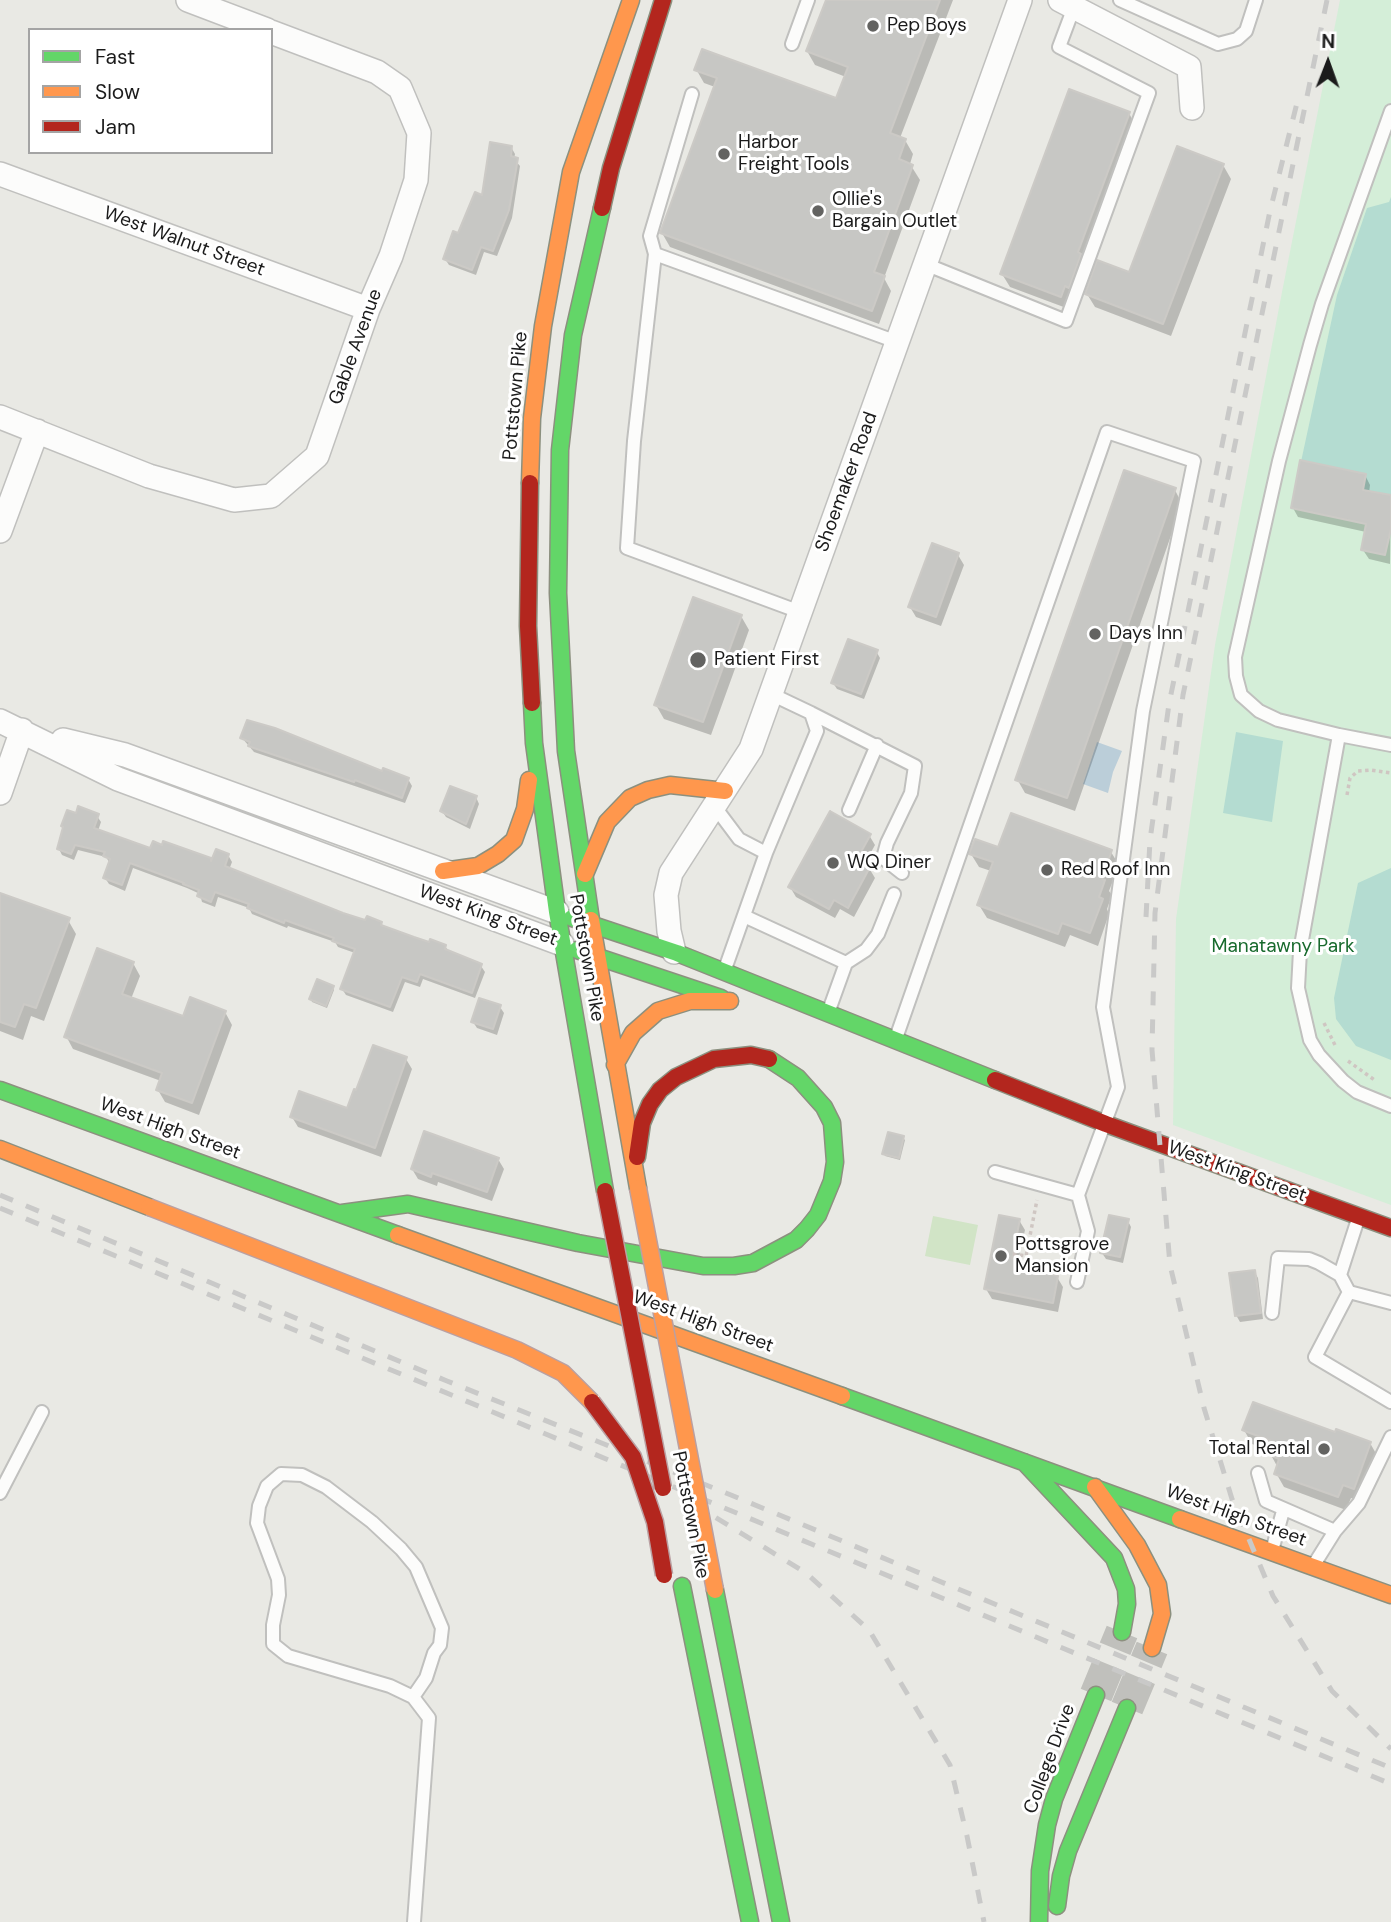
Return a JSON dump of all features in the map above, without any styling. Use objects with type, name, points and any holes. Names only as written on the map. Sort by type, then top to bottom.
[{"type":"main road","name":"Pottstown Pike","points":[[631,0],[570,172],[543,326],[532,418],[529,507],[528,626],[534,743],[556,912],[605,1191],[750,1922]]},
{"type":"main road","name":"Pottstown Pike","points":[[663,0],[608,181],[573,335],[560,450],[558,593],[566,751],[615,1065],[781,1922]]},
{"type":"main road","points":[[443,871],[461,870],[488,861],[514,840],[525,809],[534,743]]},
{"type":"main road","points":[[584,876],[607,822],[630,798],[670,785],[720,799]]},
{"type":"main road","name":"West King Street","points":[[556,912],[674,952],[1106,1124],[1391,1228]]},
{"type":"main road","name":"West King Street","points":[[562,944],[737,1003],[690,1001],[669,1005],[633,1032],[615,1065]]},
{"type":"main road","name":"West King Street","points":[[848,1039],[1083,1115]]},
{"type":"main road","points":[[342,1213],[408,1204],[578,1243],[703,1266],[753,1264],[796,1240],[818,1215],[832,1181],[835,1162],[832,1123],[813,1092],[783,1067],[751,1055],[714,1059],[676,1077],[660,1090],[650,1104],[642,1123],[637,1183]]},
{"type":"main road","name":"West High Street","points":[[0,1090],[1391,1595]]},
{"type":"main road","points":[[0,1149],[517,1350],[563,1373],[600,1410],[633,1457],[655,1522],[664,1575],[706,1703]]},
{"type":"main road","points":[[1024,1462],[1114,1558],[1126,1589],[1122,1632]]},
{"type":"main road","points":[[1095,1487],[1137,1545],[1158,1584],[1162,1614],[1152,1648]]},
{"type":"main road","name":"College Drive","points":[[1039,1922],[1040,1871],[1047,1825],[1058,1789],[1096,1695]]},
{"type":"main road","points":[[1055,1922],[1061,1876],[1068,1851],[1127,1708]]},
{"type":"street","name":"Gable Avenue","points":[[188,0],[261,28]]},
{"type":"street","name":"Shoemaker Road","points":[[674,952],[666,895],[671,873],[751,749],[1020,0]]},
{"type":"street","points":[[1067,4],[1189,67],[1192,108]]},
{"type":"street","name":"Gable Avenue","points":[[37,430],[149,476],[234,500],[271,496],[317,456],[368,309],[391,256],[415,180],[419,132],[400,88],[377,72],[273,33]]},
{"type":"street","name":"West Walnut Street","points":[[0,174],[368,309]]},
{"type":"street","points":[[0,417],[37,430],[0,531]]},
{"type":"street","name":"West King Street","points":[[0,721],[118,779],[562,944]]},
{"type":"street","points":[[0,793],[22,730]]},
{"type":"street","name":"West King Street","points":[[22,730],[125,755],[556,912]]},
{"type":"lane","points":[[792,44],[808,0]]},
{"type":"lane","points":[[1120,0],[1217,44],[1237,39],[1246,31],[1256,0]]},
{"type":"lane","points":[[925,264],[1066,321],[1149,93],[1059,47],[1067,4]]},
{"type":"lane","points":[[692,94],[650,236],[655,254],[634,441],[627,548],[800,612]]},
{"type":"lane","points":[[1391,111],[1310,345],[1279,461],[1236,657],[1236,676],[1241,695],[1259,711],[1278,720],[1391,745]]},
{"type":"lane","points":[[655,254],[897,342]]},
{"type":"lane","points":[[895,1040],[1107,432],[1194,461],[1143,711],[1103,1007],[1118,1087],[1078,1195],[1088,1231],[1077,1282]]},
{"type":"lane","points":[[771,694],[915,766],[911,793],[887,843],[883,858],[902,873]]},
{"type":"lane","points":[[724,973],[766,853],[817,732],[811,713]]},
{"type":"lane","points":[[1339,734],[1300,951],[1298,988],[1310,1040],[1319,1055],[1357,1092],[1391,1106]]},
{"type":"lane","points":[[849,810],[877,746]]},
{"type":"lane","points":[[720,799],[739,839],[766,853]]},
{"type":"lane","points":[[827,1014],[846,963],[866,950],[878,934],[894,894]]},
{"type":"lane","points":[[744,916],[846,963]]},
{"type":"lane","points":[[995,1172],[1078,1195]]},
{"type":"lane","points":[[1340,1275],[1359,1216]]},
{"type":"lane","points":[[1272,1313],[1278,1258],[1309,1259],[1340,1275],[1349,1292],[1391,1303]]},
{"type":"lane","points":[[1349,1292],[1315,1357],[1391,1402]]},
{"type":"lane","points":[[0,1493],[42,1412]]},
{"type":"lane","points":[[1313,1566],[1335,1531],[1359,1503],[1391,1437]]},
{"type":"lane","points":[[1258,1473],[1266,1501],[1283,1511],[1335,1531]]},
{"type":"lane","points":[[413,1698],[426,1678],[434,1653],[440,1645],[442,1629],[416,1567],[372,1522],[326,1488],[302,1475],[281,1474],[267,1486],[259,1506],[257,1523],[278,1578],[279,1595],[273,1625],[273,1644],[288,1656],[390,1686],[413,1698],[429,1718],[414,1922]]},
{"type":"lane","points":[[1272,1551],[1283,1511]]},
{"type":"path","points":[[1345,805],[1350,778],[1355,773],[1365,770],[1391,773]]},
{"type":"path","points":[[1322,1017],[1338,1051]]},
{"type":"path","points":[[1346,1059],[1383,1083]]},
{"type":"path","points":[[1013,1254],[1026,1256],[1040,1185]]},
{"type":"green space","name":"Manatawny Park","points":[[1340,0],[1391,0],[1391,1205],[1173,1125],[1176,919],[1215,645]]},
{"type":"green space","points":[[933,1216],[978,1225],[970,1265],[925,1256]]},
{"type":"shaded area","points":[[1391,197],[1391,529],[1291,508],[1337,295],[1367,208],[1389,202]]},
{"type":"shaded area","points":[[1236,732],[1283,741],[1272,822],[1223,813]]},
{"type":"shaded area","points":[[1097,742],[1122,751],[1108,793],[1083,784]]},
{"type":"shaded area","points":[[1391,868],[1391,1060],[1356,1046],[1336,1019],[1334,998],[1358,883]]},
{"type":"building","points":[[826,0],[940,0],[890,133],[906,139],[899,159],[913,165],[874,272],[885,276],[872,311],[660,233],[717,78],[694,70],[702,49],[836,98],[848,67],[806,51]]},
{"type":"building","points":[[1069,89],[1130,112],[1078,252],[1081,254],[1069,288],[1065,286],[1061,297],[1000,274]]},
{"type":"building","points":[[490,142],[512,146],[511,156],[518,158],[509,210],[493,251],[481,247],[472,270],[443,259],[453,231],[458,233],[475,192],[482,195]]},
{"type":"building","points":[[1177,146],[1224,164],[1163,324],[1085,294],[1097,260],[1129,272]]},
{"type":"building","points":[[1300,460],[1366,474],[1363,490],[1391,495],[1391,529],[1385,555],[1361,550],[1366,524],[1291,508]]},
{"type":"building","name":"Days Inn","points":[[1124,470],[1176,488],[1067,798],[1015,780]]},
{"type":"building","points":[[932,543],[959,553],[936,617],[908,607]]},
{"type":"building","name":"Patient First","points":[[693,597],[742,615],[703,722],[654,705]]},
{"type":"building","points":[[848,639],[878,650],[861,694],[831,683]]},
{"type":"building","points":[[247,720],[275,728],[382,771],[383,768],[409,778],[402,798],[248,746],[250,742],[240,738]]},
{"type":"building","points":[[450,786],[477,796],[466,824],[440,811]]},
{"type":"building","points":[[78,806],[99,814],[94,828],[150,848],[153,841],[162,845],[163,841],[211,858],[211,861],[216,849],[229,854],[225,866],[343,913],[365,920],[367,916],[382,922],[381,925],[429,942],[430,939],[446,945],[445,949],[482,964],[472,993],[420,974],[417,982],[402,977],[390,1007],[340,989],[355,949],[332,941],[334,938],[285,920],[284,923],[247,908],[249,904],[215,892],[211,902],[197,896],[199,890],[130,863],[122,885],[103,878],[110,859],[103,856],[105,852],[75,845],[71,854],[57,849],[67,810],[76,813]]},
{"type":"building","name":"WQ Diner","points":[[830,811],[871,834],[857,859],[870,867],[848,908],[834,900],[829,909],[788,887]]},
{"type":"building","name":"Red Roof Inn","points":[[1011,813],[1112,850],[1102,879],[1105,880],[1099,897],[1103,899],[1090,933],[1062,923],[1058,934],[977,905],[993,862],[969,854],[975,839],[998,847]]},
{"type":"building","points":[[0,893],[70,918],[36,1008],[24,1004],[15,1027],[0,1022]]},
{"type":"building","points":[[97,948],[134,962],[122,994],[183,1016],[190,997],[226,1011],[192,1103],[156,1090],[162,1073],[64,1037]]},
{"type":"building","points":[[317,979],[334,986],[326,1006],[309,999]]},
{"type":"building","points":[[479,998],[501,1005],[493,1029],[471,1022]]},
{"type":"building","points":[[373,1045],[407,1057],[375,1148],[290,1117],[299,1091],[347,1108]]},
{"type":"building","points":[[424,1131],[499,1158],[487,1192],[432,1173],[431,1177],[411,1169]]},
{"type":"building","points":[[888,1132],[904,1136],[899,1158],[882,1154]]},
{"type":"building","name":"Pottsgrove Mansion","points":[[999,1215],[1020,1219],[1012,1259],[1041,1265],[1040,1272],[1058,1276],[1053,1303],[984,1289]]},
{"type":"building","points":[[1109,1215],[1129,1219],[1120,1257],[1100,1253]]},
{"type":"building","points":[[1255,1270],[1261,1313],[1235,1316],[1229,1273]]},
{"type":"building","name":"Total Rental","points":[[1253,1402],[1371,1442],[1354,1489],[1343,1485],[1338,1497],[1274,1474],[1279,1459],[1269,1455],[1274,1442],[1242,1430]]},
{"type":"tunnel","points":[[1096,1695],[1122,1632]]},
{"type":"tunnel","points":[[1127,1708],[1152,1648]]},
{"type":"railway","points":[[1327,0],[1183,695],[1155,913],[1152,1050],[1170,1265],[1204,1408],[1232,1499],[1273,1596],[1332,1691],[1391,1749]]},
{"type":"railway","points":[[1146,917],[1150,840],[1169,704],[1270,211],[1297,103]]},
{"type":"railway","points":[[0,1195],[1391,1768]]},
{"type":"railway","points":[[0,1208],[1391,1784]]},
{"type":"railway","points":[[692,1503],[806,1573],[869,1630],[950,1765],[984,1922]]},
{"type":"traffic: fast","points":[[591,920],[566,751],[558,593],[560,450],[573,335],[602,208]]},
{"type":"traffic: fast","points":[[532,703],[534,743],[557,912],[605,1191]]},
{"type":"traffic: fast","points":[[572,918],[677,953],[995,1080]]},
{"type":"traffic: fast","points":[[577,950],[721,998]]},
{"type":"traffic: fast","points":[[342,1213],[408,1204],[578,1243],[703,1266],[753,1263],[796,1240],[807,1229],[818,1215],[832,1181],[835,1162],[832,1123],[824,1107],[798,1078],[769,1059]]},
{"type":"traffic: fast","points":[[0,1090],[398,1235]]},
{"type":"traffic: fast","points":[[842,1396],[1180,1519]]},
{"type":"traffic: fast","points":[[1024,1462],[1114,1558],[1126,1589],[1127,1604],[1122,1632]]},
{"type":"traffic: fast","points":[[682,1586],[750,1922]]},
{"type":"traffic: fast","points":[[715,1590],[781,1922]]},
{"type":"traffic: fast","points":[[1039,1922],[1040,1871],[1047,1825],[1054,1799],[1096,1695]]},
{"type":"traffic: fast","points":[[1057,1906],[1068,1851],[1127,1708]]},
{"type":"traffic: slow","points":[[530,483],[532,418],[543,326],[571,172],[631,0]]},
{"type":"traffic: slow","points":[[443,871],[478,866],[514,840],[525,809],[529,780]]},
{"type":"traffic: slow","points":[[585,874],[607,822],[630,798],[670,785],[725,791]]},
{"type":"traffic: slow","points":[[591,920],[638,1188]]},
{"type":"traffic: slow","points":[[615,1065],[633,1033],[658,1011],[690,1001],[730,1001]]},
{"type":"traffic: slow","points":[[0,1149],[149,1207]]},
{"type":"traffic: slow","points":[[638,1188],[715,1590]]},
{"type":"traffic: slow","points":[[149,1207],[517,1350],[563,1373],[592,1402]]},
{"type":"traffic: slow","points":[[398,1235],[842,1396]]},
{"type":"traffic: slow","points":[[1095,1487],[1137,1545],[1158,1585],[1162,1614],[1152,1648]]},
{"type":"traffic: slow","points":[[1180,1519],[1391,1595]]},
{"type":"traffic: jam","points":[[602,208],[611,168],[663,0]]},
{"type":"traffic: jam","points":[[530,483],[528,626],[532,703]]},
{"type":"traffic: jam","points":[[637,1157],[642,1123],[650,1104],[660,1090],[676,1077],[714,1059],[751,1055],[769,1059]]},
{"type":"traffic: jam","points":[[995,1080],[1106,1124],[1391,1228]]},
{"type":"traffic: jam","points":[[605,1191],[663,1488]]},
{"type":"traffic: jam","points":[[592,1402],[633,1457],[655,1522],[664,1575]]},
{"type":"place","name":"Pep Boys","points":[[873,26]]},
{"type":"place","name":"Harbor Freight Tools","points":[[724,154]]},
{"type":"place","name":"Ollie's Bargain Outlet","points":[[818,211]]},
{"type":"place","name":"Days Inn","points":[[1095,634]]},
{"type":"place","name":"Patient First","points":[[698,660]]},
{"type":"place","name":"WQ Diner","points":[[833,863]]},
{"type":"place","name":"Red Roof Inn","points":[[1047,870]]},
{"type":"place","name":"Pottsgrove Mansion","points":[[1001,1256]]},
{"type":"place","name":"Total Rental","points":[[1324,1449]]}]
